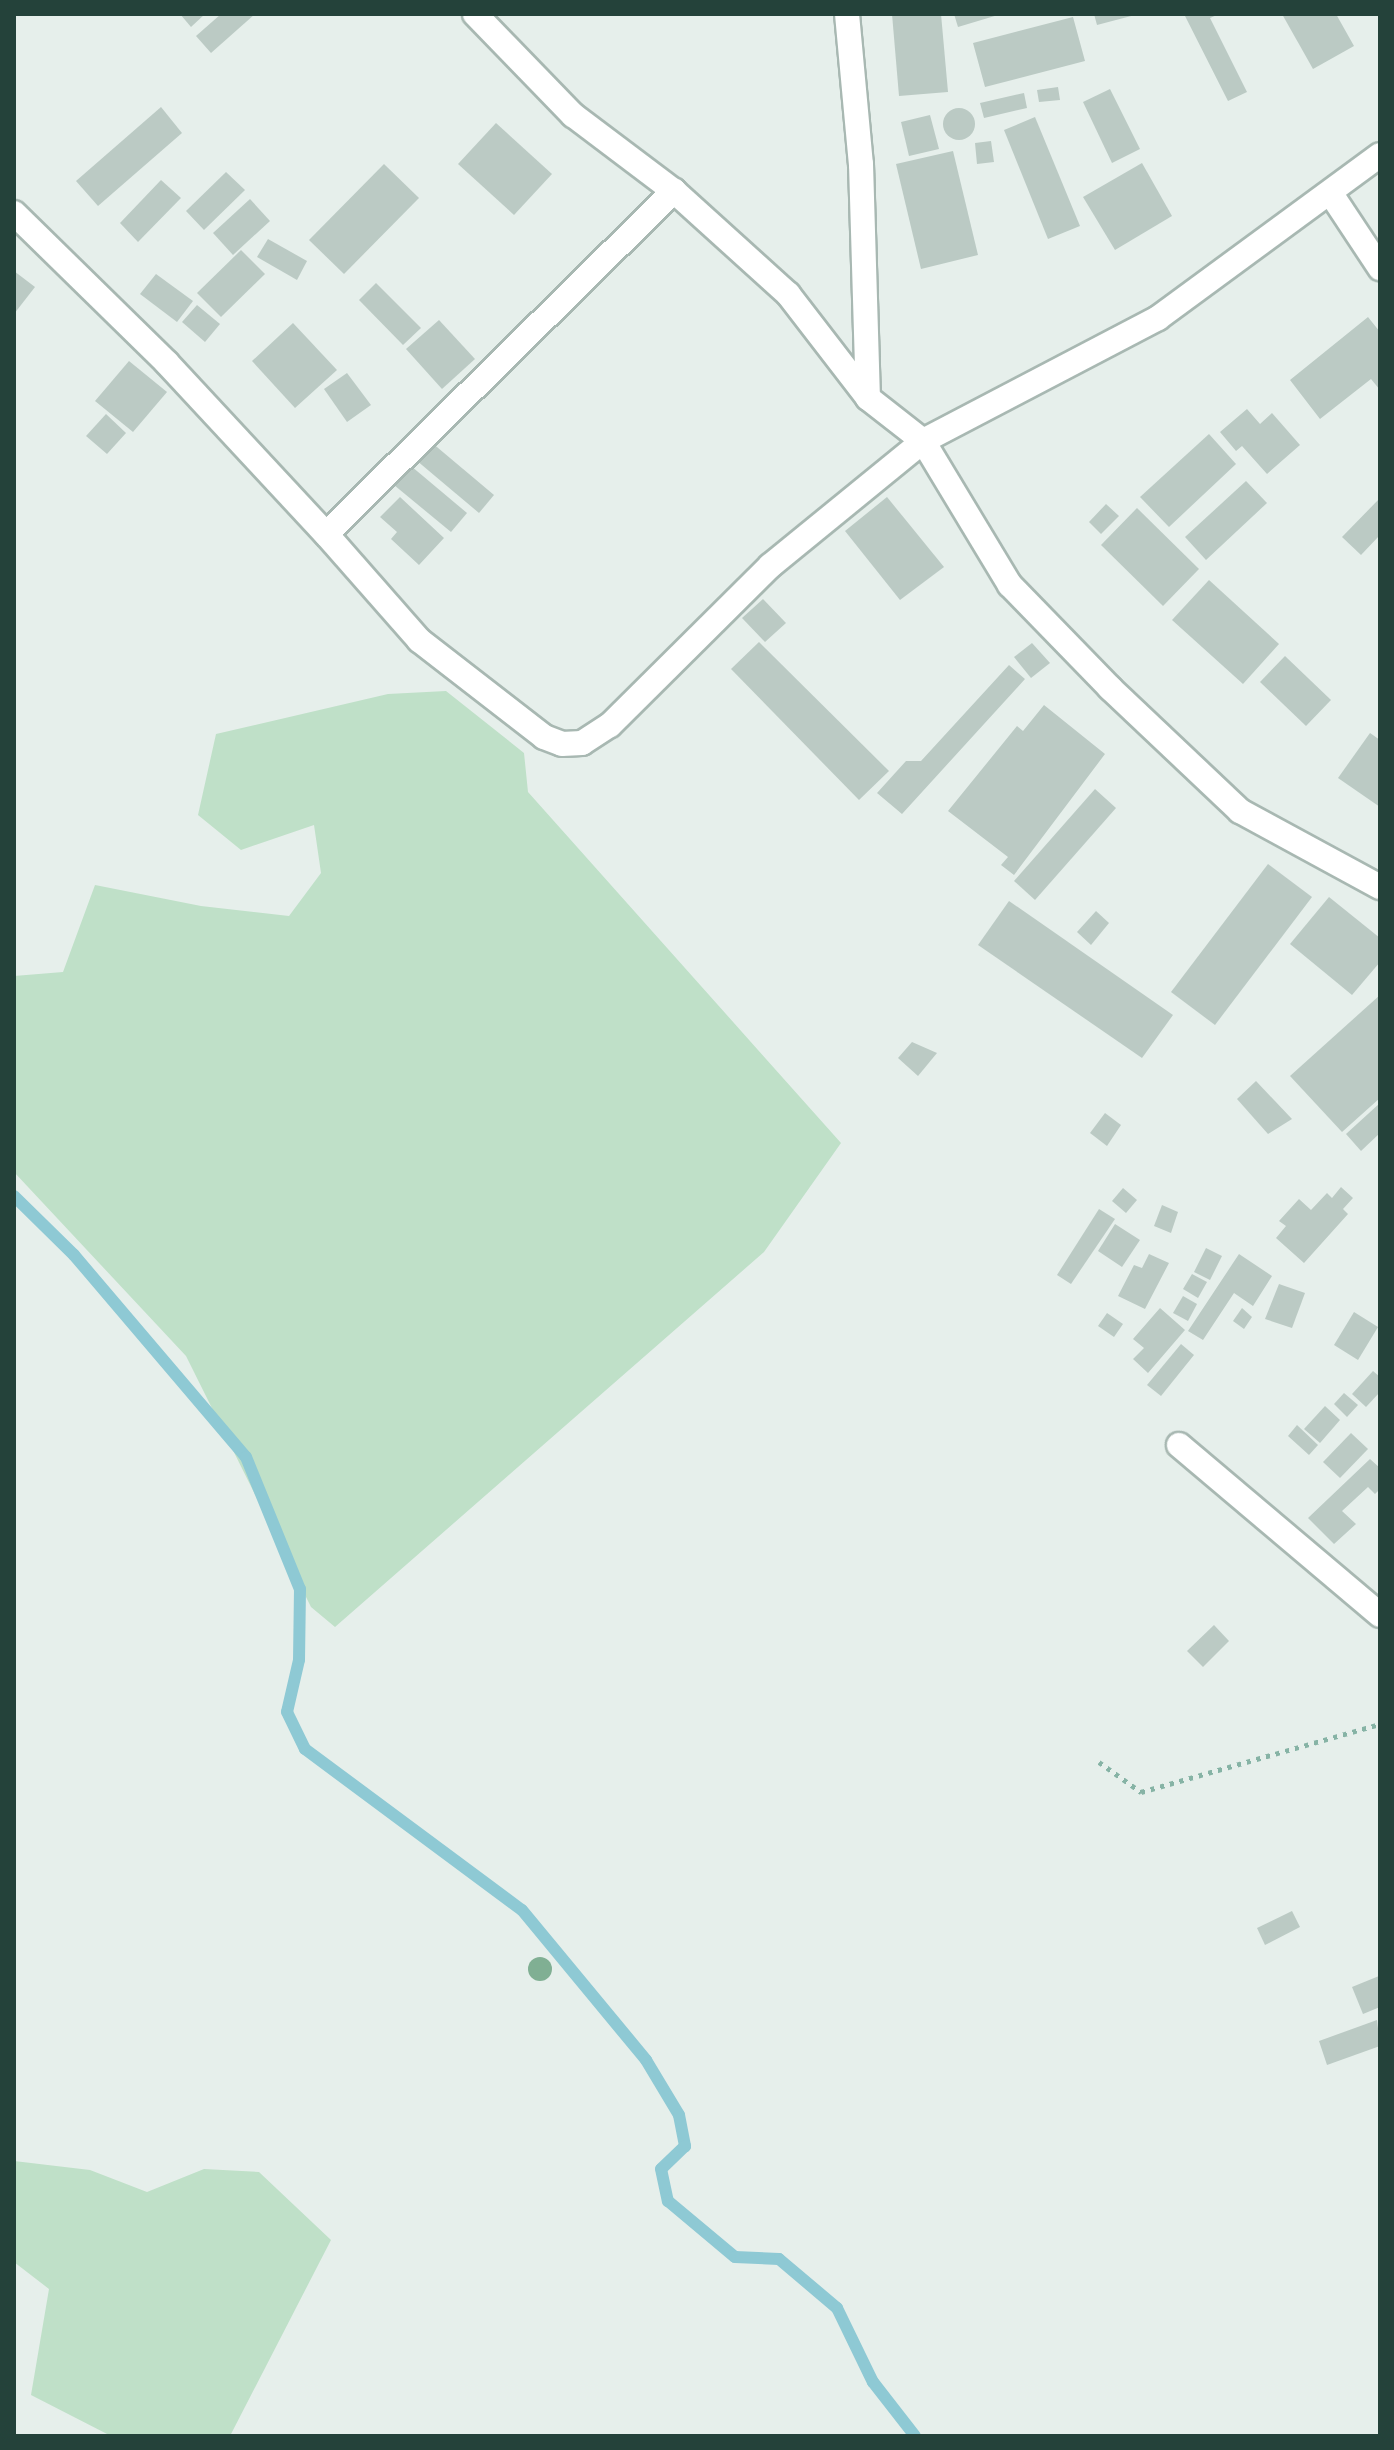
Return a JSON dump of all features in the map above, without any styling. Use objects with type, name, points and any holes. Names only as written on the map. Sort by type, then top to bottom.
[{"type":"street","points":[[475,14],[573,115],[674,191],[788,294],[868,398],[923,441],[1010,585],[1110,688],[1240,811],[1380,887]]},
{"type":"street","points":[[847,14],[861,164],[868,398]]},
{"type":"street","points":[[14,213],[167,363],[326,534],[419,640],[544,737],[562,744],[582,743],[610,725],[770,566],[923,441],[1158,318],[1331,194],[1380,155]]},
{"type":"street","points":[[326,534],[674,191]]},
{"type":"street","points":[[1331,194],[1380,268]]},
{"type":"street","points":[[1179,1445],[1380,1615]]},
{"type":"path","points":[[1099,1762],[1141,1792],[1380,1724]]},
{"type":"green space","points":[[446,691],[524,753],[528,792],[841,1143],[764,1252],[335,1627],[311,1607],[186,1356],[14,1172],[14,976],[63,972],[95,885],[201,906],[289,916],[321,873],[314,825],[241,850],[198,815],[216,734],[388,694]]},
{"type":"green space","points":[[14,2161],[90,2170],[147,2192],[204,2169],[259,2172],[331,2240],[230,2436],[111,2436],[31,2395],[49,2289],[14,2262]]},
{"type":"building","points":[[180,14],[205,14],[191,27]]},
{"type":"building","points":[[221,14],[255,14],[211,53],[196,36]]},
{"type":"building","points":[[892,14],[941,14],[948,92],[899,96]]},
{"type":"building","points":[[954,14],[998,14],[998,15],[958,27]]},
{"type":"building","points":[[1094,14],[1135,14],[1135,15],[1097,25]]},
{"type":"building","points":[[1184,14],[1219,14],[1210,18],[1247,92],[1228,101]]},
{"type":"building","points":[[1282,14],[1336,14],[1354,46],[1313,69]]},
{"type":"building","points":[[1073,17],[1085,61],[985,87],[973,43]]},
{"type":"building","points":[[1058,87],[1060,100],[1039,102],[1037,90]]},
{"type":"building","points":[[1110,89],[1140,149],[1112,163],[1083,102]]},
{"type":"building","points":[[1024,93],[1027,108],[984,118],[980,103]]},
{"type":"building","points":[[161,107],[182,133],[98,206],[76,181]]},
{"type":"building","points":[[959,108],[970,113],[975,124],[970,135],[959,140],[948,135],[943,124],[948,113]]},
{"type":"building","points":[[930,115],[939,149],[909,156],[901,122]]},
{"type":"building","points":[[1035,117],[1080,226],[1048,239],[1004,130]]},
{"type":"building","points":[[496,123],[552,174],[514,215],[458,164]]},
{"type":"building","points":[[991,141],[994,162],[977,164],[975,143]]},
{"type":"building","points":[[953,151],[978,255],[921,269],[896,164]]},
{"type":"building","points":[[1142,163],[1172,216],[1115,250],[1083,197]]},
{"type":"building","points":[[384,164],[419,198],[344,274],[309,240]]},
{"type":"building","points":[[226,172],[245,190],[204,230],[186,211]]},
{"type":"building","points":[[161,180],[181,198],[138,242],[120,223]]},
{"type":"building","points":[[250,199],[270,221],[233,255],[213,233]]},
{"type":"building","points":[[268,239],[307,261],[297,280],[257,257]]},
{"type":"building","points":[[241,250],[265,274],[221,317],[197,293]]},
{"type":"building","points":[[14,271],[35,287],[14,314]]},
{"type":"building","points":[[156,274],[193,301],[177,322],[140,294]]},
{"type":"building","points":[[376,283],[421,328],[403,345],[359,300]]},
{"type":"building","points":[[197,305],[220,324],[205,342],[182,322]]},
{"type":"building","points":[[1368,317],[1380,332],[1380,390],[1371,379],[1320,419],[1290,380]]},
{"type":"building","points":[[439,320],[475,359],[442,389],[406,349]]},
{"type":"building","points":[[293,323],[337,370],[295,408],[252,361]]},
{"type":"building","points":[[129,361],[167,392],[133,432],[95,401]]},
{"type":"building","points":[[347,373],[371,405],[347,422],[324,389]]},
{"type":"building","points":[[1247,409],[1260,424],[1272,413],[1300,445],[1267,474],[1242,446],[1236,451],[1220,432]]},
{"type":"building","points":[[106,414],[126,433],[107,454],[86,436]]},
{"type":"building","points":[[1209,434],[1236,464],[1169,527],[1140,497]]},
{"type":"building","points":[[431,442],[494,495],[479,513],[416,460]]},
{"type":"building","points":[[411,466],[467,513],[451,532],[394,485]]},
{"type":"building","points":[[1246,481],[1267,503],[1206,560],[1185,537]]},
{"type":"building","points":[[400,497],[444,538],[419,565],[391,539],[397,532],[380,517]]},
{"type":"building","points":[[887,497],[944,567],[900,600],[845,531]]},
{"type":"building","points":[[1380,498],[1380,535],[1361,555],[1342,537]]},
{"type":"building","points":[[1106,504],[1119,516],[1101,534],[1089,522]]},
{"type":"building","points":[[1137,508],[1199,569],[1163,606],[1101,545]]},
{"type":"building","points":[[1209,580],[1279,644],[1243,684],[1172,620]]},
{"type":"building","points":[[763,599],[786,623],[765,642],[742,618]]},
{"type":"building","points":[[759,642],[889,771],[859,800],[731,669]]},
{"type":"building","points":[[1032,643],[1050,663],[1031,678],[1014,657]]},
{"type":"building","points":[[1285,656],[1331,700],[1306,726],[1260,682]]},
{"type":"building","points":[[1009,665],[1025,679],[902,814],[877,793],[906,761],[921,761]]},
{"type":"building","points":[[1044,705],[1105,754],[1014,875],[1001,865],[1008,857],[948,811],[1017,726],[1023,731]]},
{"type":"building","points":[[1370,733],[1380,740],[1380,807],[1338,778]]},
{"type":"building","points":[[1095,789],[1116,808],[1035,900],[1014,881]]},
{"type":"building","points":[[1268,864],[1312,897],[1215,1025],[1171,992]]},
{"type":"building","points":[[1329,897],[1380,938],[1380,962],[1352,995],[1290,944]]},
{"type":"building","points":[[1009,901],[1173,1015],[1142,1058],[978,945]]},
{"type":"building","points":[[1096,911],[1109,923],[1091,945],[1077,932]]},
{"type":"building","points":[[1380,995],[1380,1098],[1342,1132],[1290,1076]]},
{"type":"building","points":[[912,1042],[937,1053],[918,1076],[898,1058]]},
{"type":"building","points":[[1256,1081],[1292,1119],[1268,1134],[1237,1099]]},
{"type":"building","points":[[1380,1103],[1380,1133],[1361,1151],[1346,1134]]},
{"type":"building","points":[[1105,1113],[1121,1125],[1107,1146],[1090,1133]]},
{"type":"building","points":[[1341,1187],[1353,1198],[1343,1209],[1348,1214],[1304,1263],[1276,1238],[1286,1226],[1279,1221],[1299,1199],[1311,1210],[1327,1193],[1332,1198]]},
{"type":"building","points":[[1123,1188],[1137,1200],[1126,1213],[1112,1201]]},
{"type":"building","points":[[1162,1205],[1178,1212],[1171,1233],[1154,1226]]},
{"type":"building","points":[[1099,1209],[1115,1219],[1071,1284],[1057,1275]]},
{"type":"building","points":[[1115,1224],[1140,1240],[1122,1267],[1098,1251]]},
{"type":"building","points":[[1206,1248],[1222,1256],[1210,1280],[1194,1272]]},
{"type":"building","points":[[1149,1254],[1169,1263],[1145,1309],[1118,1296],[1134,1265],[1142,1268]]},
{"type":"building","points":[[1239,1254],[1272,1276],[1253,1306],[1234,1293],[1203,1340],[1188,1331]]},
{"type":"building","points":[[1192,1274],[1207,1282],[1198,1298],[1183,1289]]},
{"type":"building","points":[[1279,1284],[1305,1293],[1292,1328],[1265,1319]]},
{"type":"building","points":[[1183,1296],[1197,1304],[1188,1321],[1173,1313]]},
{"type":"building","points":[[1160,1308],[1185,1330],[1148,1373],[1133,1359],[1144,1348],[1133,1339]]},
{"type":"building","points":[[1242,1308],[1252,1317],[1244,1329],[1233,1321]]},
{"type":"building","points":[[1354,1312],[1378,1327],[1358,1360],[1334,1345]]},
{"type":"building","points":[[1107,1313],[1123,1324],[1114,1337],[1098,1326]]},
{"type":"building","points":[[1181,1344],[1194,1355],[1161,1396],[1147,1385]]},
{"type":"building","points":[[1373,1371],[1380,1377],[1380,1392],[1366,1407],[1352,1394]]},
{"type":"building","points":[[1344,1393],[1358,1405],[1347,1417],[1334,1404]]},
{"type":"building","points":[[1325,1406],[1340,1420],[1320,1443],[1304,1429]]},
{"type":"building","points":[[1297,1425],[1318,1445],[1309,1455],[1288,1436]]},
{"type":"building","points":[[1351,1433],[1368,1449],[1340,1478],[1323,1462]]},
{"type":"building","points":[[1370,1459],[1380,1468],[1380,1489],[1375,1494],[1368,1487],[1342,1511],[1356,1524],[1334,1544],[1308,1518]]},
{"type":"building","points":[[1214,1625],[1229,1641],[1203,1667],[1187,1651]]},
{"type":"building","points":[[1292,1911],[1300,1927],[1265,1945],[1257,1928]]},
{"type":"building","points":[[1379,1976],[1380,2007],[1363,2014],[1352,1987]]},
{"type":"building","points":[[1377,2020],[1380,2046],[1327,2065],[1319,2041]]},
{"type":"waterway","points":[[14,1196],[74,1255],[246,1457],[300,1589],[299,1660],[287,1712],[305,1749],[522,1910],[646,2060],[679,2115],[685,2146],[661,2169],[668,2201],[735,2257],[779,2259],[837,2308],[873,2382],[915,2436]]}]
